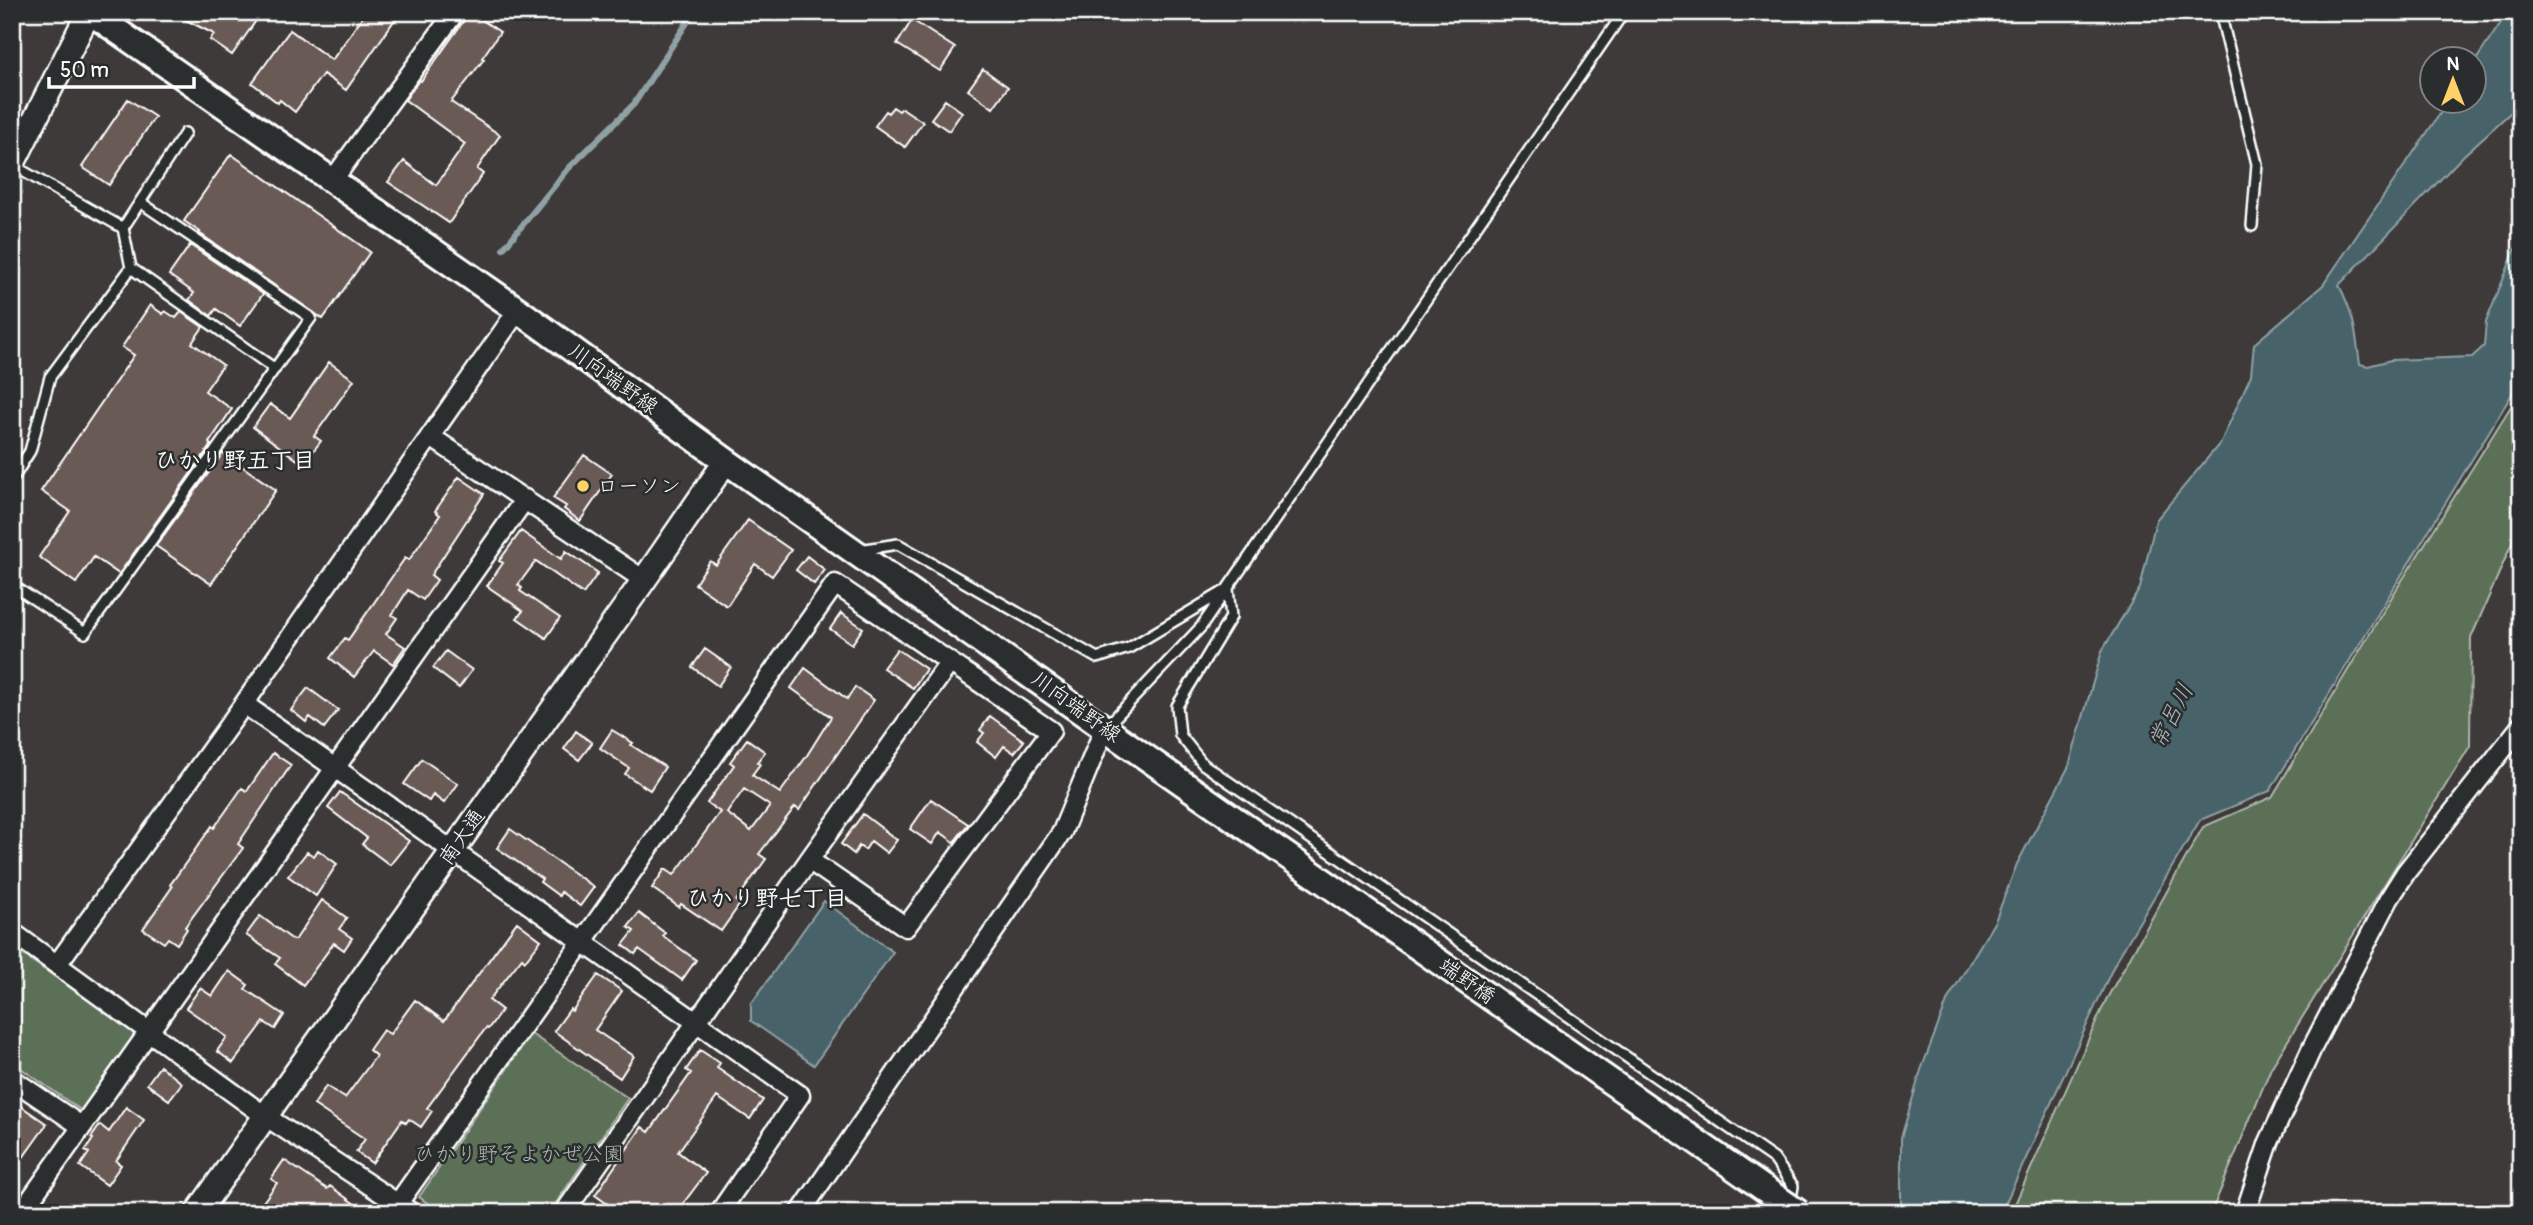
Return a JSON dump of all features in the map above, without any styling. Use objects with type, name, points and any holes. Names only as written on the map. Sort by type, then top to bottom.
[{"type":"main road","name":"川向端野線","points":[[90,12],[518,310],[726,461],[1134,749]]},
{"type":"main road","name":"端野橋","points":[[1134,749],[1799,1213]]},
{"type":"street","points":[[12,165],[90,12]]},
{"type":"street","points":[[332,181],[455,12]]},
{"type":"street","points":[[58,963],[244,704],[518,310]]},
{"type":"street","points":[[431,437],[644,580]]},
{"type":"street","name":"南大通","points":[[197,1213],[726,461]]},
{"type":"street","points":[[21,1213],[525,499]]},
{"type":"street","points":[[12,932],[265,1116],[400,1209],[835,584],[1051,730],[906,928],[809,860]]},
{"type":"street","points":[[564,1213],[950,662]]},
{"type":"street","points":[[244,704],[800,1095],[719,1213]]},
{"type":"street","points":[[2245,1213],[2269,1142],[2302,1070],[2389,899],[2406,872],[2521,726]]},
{"type":"street","points":[[800,1213],[1062,832],[1105,727]]},
{"type":"street","points":[[12,1079],[81,1126]]},
{"type":"lane","points":[[1105,727],[1201,628],[1624,12]]},
{"type":"lane","points":[[2220,12],[2257,164],[2252,226]]},
{"type":"lane","points":[[185,133],[123,228],[131,268],[275,369]]},
{"type":"lane","points":[[12,165],[123,228]]},
{"type":"lane","points":[[12,585],[85,633],[311,318],[140,202]]},
{"type":"lane","points":[[12,480],[30,451],[50,377],[131,268]]},
{"type":"lane","points":[[855,551],[898,544],[1097,658],[1129,648],[1228,589]]},
{"type":"lane","points":[[1228,589],[1231,617],[1177,706],[1180,735],[1203,764],[1774,1159],[1793,1186],[1788,1213]]},
{"type":"green space","points":[[2521,376],[2521,522],[2471,638],[2470,746],[2271,1068],[2211,1213],[2011,1213],[2106,1000],[2203,827],[2272,797],[2396,590],[2518,395]]},
{"type":"green space","points":[[12,947],[137,1034],[82,1111],[12,1062]]},
{"type":"green space","name":"ひかり野そよかぜ公園","points":[[531,1034],[628,1098],[549,1213],[441,1213],[419,1197]]},
{"type":"water","name":"常呂川","points":[[2508,12],[2521,12],[2521,103],[2463,156],[2339,285],[2351,315],[2360,364],[2368,366],[2391,360],[2472,357],[2484,346],[2486,322],[2521,235],[2521,361],[2512,394],[2270,791],[2200,820],[2115,963],[2001,1213],[1898,1213],[1901,1204],[1901,1138],[1921,1070],[1948,999],[1995,921],[2017,864],[2069,766],[2102,651],[2140,588],[2156,520],[2221,442],[2251,375],[2254,344],[2323,285],[2438,116],[2488,116],[2488,46],[2485,46]]},
{"type":"water","points":[[824,901],[893,952],[814,1065],[751,1021],[751,1004]]},
{"type":"building","points":[[170,12],[262,12],[232,55],[210,40],[214,34]]},
{"type":"building","points":[[366,12],[400,12],[346,90],[323,74],[295,112],[252,83],[290,30],[332,60]]},
{"type":"building","points":[[470,12],[500,32],[482,58],[484,59],[451,102],[500,135],[477,169],[483,174],[449,223],[388,182],[404,161],[436,185],[465,144],[405,100]]},
{"type":"building","points":[[912,20],[955,48],[940,71],[897,44]]},
{"type":"building","points":[[983,69],[1008,87],[993,108],[968,90]]},
{"type":"building","points":[[128,99],[155,117],[109,185],[82,167]]},
{"type":"building","points":[[945,100],[962,112],[949,131],[931,119]]},
{"type":"building","points":[[893,107],[899,111],[902,108],[923,122],[905,147],[875,126],[886,111],[888,113]]},
{"type":"building","points":[[231,154],[370,252],[323,319],[184,221]]},
{"type":"building","points":[[190,245],[263,294],[240,326],[216,309],[211,316],[189,300],[194,293],[169,275]]},
{"type":"building","points":[[150,305],[163,314],[165,311],[176,318],[181,312],[203,327],[192,343],[223,365],[205,391],[232,409],[209,443],[211,445],[119,574],[94,557],[76,583],[39,557],[70,511],[41,491],[134,355],[122,347]]},
{"type":"building","points":[[329,362],[354,380],[314,436],[321,441],[303,464],[253,427],[270,404],[290,418]]},
{"type":"building","points":[[223,453],[276,490],[211,584],[156,546]]},
{"type":"building","name":"ローソン","points":[[584,455],[612,474],[580,521],[564,509],[566,506],[553,498]]},
{"type":"building","points":[[459,477],[484,494],[431,575],[437,580],[423,600],[408,590],[392,615],[397,618],[386,634],[405,647],[393,664],[374,651],[354,677],[330,658],[345,638],[348,640],[405,558],[409,560],[440,515],[435,511]]},
{"type":"building","points":[[748,520],[791,550],[772,576],[755,564],[727,606],[695,584],[710,561],[716,565]]},
{"type":"building","points":[[521,531],[561,559],[566,551],[598,573],[583,594],[536,561],[518,585],[522,588],[520,591],[560,618],[546,638],[517,618],[523,611],[487,586],[503,563],[499,561]]},
{"type":"building","points":[[807,556],[825,570],[814,584],[796,570]]},
{"type":"building","points":[[841,613],[863,628],[852,644],[830,629]]},
{"type":"building","points":[[705,649],[731,667],[718,686],[692,667]]},
{"type":"building","points":[[897,649],[926,669],[913,688],[883,668]]},
{"type":"building","points":[[446,651],[472,670],[459,688],[433,668]]},
{"type":"building","points":[[805,668],[847,699],[855,687],[874,700],[799,810],[795,807],[759,854],[766,859],[736,901],[740,904],[721,931],[652,888],[665,869],[674,875],[720,812],[707,803],[734,765],[730,762],[747,739],[765,752],[752,775],[780,793],[806,757],[831,717],[791,688]],"holes":[[[744,789],[770,806],[751,831],[727,813]]]},
{"type":"building","points":[[308,688],[338,710],[324,728],[310,717],[306,722],[291,710]]},
{"type":"building","points":[[990,716],[1024,741],[1014,753],[1004,746],[996,757],[977,742],[984,733],[980,730]]},
{"type":"building","points":[[612,730],[665,767],[650,790],[625,774],[629,768],[600,748]]},
{"type":"building","points":[[576,731],[592,743],[579,760],[564,749]]},
{"type":"building","points":[[273,753],[291,765],[238,844],[243,848],[185,927],[187,929],[177,944],[168,938],[164,943],[143,929],[212,826],[214,828],[242,788],[247,791]]},
{"type":"building","points":[[422,759],[458,784],[444,803],[433,795],[429,801],[404,784]]},
{"type":"building","points":[[340,792],[409,841],[390,865],[362,844],[367,838],[328,808]]},
{"type":"building","points":[[931,799],[968,824],[954,842],[940,832],[932,844],[910,829]]},
{"type":"building","points":[[863,814],[897,840],[887,853],[871,841],[865,850],[859,846],[854,854],[841,844]]},
{"type":"building","points":[[510,829],[594,887],[580,906],[561,892],[559,896],[540,882],[542,879],[497,848]]},
{"type":"building","points":[[318,850],[337,864],[316,896],[288,876],[307,852],[314,856]]},
{"type":"building","points":[[322,900],[347,918],[339,929],[352,938],[344,950],[334,943],[303,985],[275,964],[280,958],[246,935],[260,916],[293,940],[296,939]]},
{"type":"building","points":[[639,913],[665,933],[663,936],[696,960],[682,980],[639,949],[635,954],[623,945],[634,931],[628,927]]},
{"type":"building","points":[[517,922],[541,940],[525,961],[522,958],[489,1000],[502,1010],[427,1108],[432,1111],[421,1127],[409,1119],[406,1123],[402,1120],[372,1163],[356,1152],[365,1139],[314,1105],[326,1086],[345,1098],[376,1056],[369,1050],[383,1030],[390,1034],[415,1000],[444,1021]]},
{"type":"building","points":[[229,971],[248,985],[245,989],[284,1015],[275,1029],[264,1022],[233,1063],[217,1051],[227,1037],[186,1008],[200,988],[212,996]]},
{"type":"building","points":[[598,975],[622,991],[595,1030],[634,1056],[620,1078],[554,1031]]},
{"type":"building","points":[[700,1050],[720,1063],[717,1068],[763,1100],[750,1119],[717,1097],[678,1152],[706,1173],[676,1213],[620,1213],[595,1195],[642,1127],[649,1132],[691,1073],[686,1070]]},
{"type":"building","points":[[160,1066],[182,1083],[169,1100],[147,1084]]},
{"type":"building","points":[[12,1100],[47,1124],[12,1173]]},
{"type":"building","points":[[126,1107],[144,1120],[116,1161],[121,1165],[107,1185],[80,1166],[89,1153],[85,1151],[93,1139],[91,1138],[100,1125],[109,1132]]},
{"type":"building","points":[[284,1160],[327,1189],[330,1186],[367,1213],[255,1213],[277,1183],[271,1179]]},
{"type":"waterway","points":[[503,249],[569,168],[634,104],[694,12]]},
{"type":"place","name":"ローソン","points":[[583,486]]},
{"type":"district","name":"ひかり野五丁目","points":[[235,460]]},
{"type":"district","name":"ひかり野七丁目","points":[[767,898]]}]
